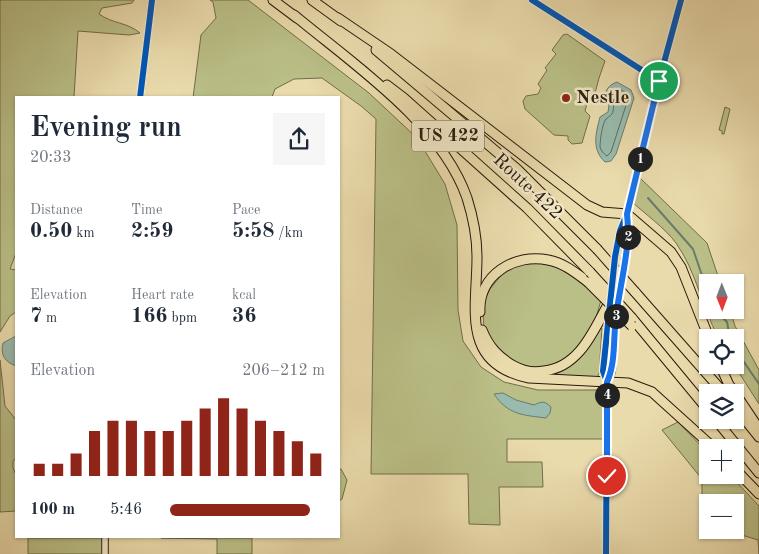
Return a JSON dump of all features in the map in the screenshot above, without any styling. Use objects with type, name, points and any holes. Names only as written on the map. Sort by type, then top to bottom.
[{"type":"highway","name":"Route 422","points":[[273,0],[404,98],[527,208],[590,272],[632,322]]},
{"type":"highway","name":"Route 422","points":[[312,0],[338,18],[516,169],[597,249],[716,384]]},
{"type":"highway","points":[[294,15],[388,92],[436,143],[454,170],[467,198],[473,222],[477,258],[474,319],[482,346],[489,356],[500,366],[517,375],[529,378],[628,384],[652,392],[704,439]]},
{"type":"highway","points":[[338,18],[391,54],[587,205],[602,212],[627,214],[655,237],[671,252],[680,267],[705,329]]},
{"type":"highway","points":[[611,299],[586,344],[560,368],[550,371],[528,372],[506,362],[492,350],[481,327],[480,307],[486,286],[496,272],[512,262],[532,258],[550,260],[565,265],[588,282],[632,322],[659,350],[699,399]]},
{"type":"highway","points":[[744,406],[759,429]]},
{"type":"highway","points":[[744,418],[759,437]]},
{"type":"highway","points":[[723,429],[759,473]]},
{"type":"highway","points":[[744,478],[759,494]]},
{"type":"street","points":[[140,96],[152,0]]},
{"type":"street","points":[[532,0],[659,81]]},
{"type":"street","points":[[606,554],[607,382],[603,371],[620,231],[627,214],[659,81],[681,0]]},
{"type":"street","points":[[607,382],[612,372],[616,318],[629,230],[627,214]]},
{"type":"street","points":[[105,538],[105,554]]},
{"type":"green space","points":[[0,0],[134,0],[132,3],[102,8],[99,14],[109,20],[135,29],[140,33],[129,35],[78,31],[74,96],[15,96],[15,256],[10,269],[15,270],[15,313],[10,316],[0,332]]},
{"type":"green space","points":[[210,0],[248,0],[369,93],[417,138],[445,184],[457,225],[458,310],[463,341],[481,367],[504,382],[538,390],[607,390],[607,439],[507,439],[507,462],[542,462],[543,487],[499,487],[500,525],[469,524],[468,474],[371,474],[376,119],[322,78],[294,79],[275,89],[272,96],[193,96],[201,35],[216,18],[213,2]]},
{"type":"green space","points":[[567,34],[605,61],[594,97],[588,100],[585,111],[590,116],[582,143],[572,144],[568,140],[568,136],[554,135],[525,109],[523,101],[526,96],[538,94],[541,88],[538,84],[547,70],[545,68],[556,54],[552,50],[563,35]]},
{"type":"green space","points":[[725,107],[730,109],[724,134],[722,134],[722,131],[719,130]]},
{"type":"green space","points":[[637,175],[707,243],[717,274],[699,274],[699,290],[689,265],[676,243],[667,232],[631,201]]},
{"type":"green space","points":[[537,261],[560,267],[591,289],[601,300],[596,318],[584,344],[559,366],[528,369],[500,355],[484,328],[483,314],[485,300],[490,289],[502,274],[514,266]]},
{"type":"green space","points":[[710,319],[733,319],[737,329],[714,329]]},
{"type":"green space","points":[[599,327],[602,328],[599,374],[597,377],[551,377],[551,374],[567,367],[580,357],[591,343]]},
{"type":"green space","points":[[744,342],[759,370],[759,404],[740,374],[744,374]]},
{"type":"green space","points":[[0,360],[5,406],[15,419],[15,459],[13,461],[13,468],[15,473],[15,511],[0,512]]},
{"type":"green space","points":[[678,422],[699,444],[699,475],[662,430]]},
{"type":"green space","points":[[340,469],[347,480],[340,500]]},
{"type":"green space","points":[[702,484],[738,484],[759,506],[759,554],[758,540],[744,536],[744,494],[702,494]]},
{"type":"green space","points":[[28,538],[104,538],[104,554],[28,554]]},
{"type":"green space","points":[[161,538],[252,538],[252,554],[217,554],[217,539]]},
{"type":"water","points":[[617,82],[631,90],[634,98],[616,154],[611,161],[605,162],[596,146],[596,135],[600,117],[608,112],[609,105],[604,98],[609,86]]},
{"type":"water","points":[[15,337],[15,365],[4,358],[2,351],[3,343]]},
{"type":"water","points":[[503,393],[516,400],[534,405],[541,402],[545,403],[551,407],[550,413],[546,418],[517,413],[505,406],[494,394]]},
{"type":"waterway","points":[[648,198],[693,249],[702,274]]},
{"type":"waterway","points":[[724,319],[727,322],[728,329]]},
{"type":"waterway","points":[[744,362],[759,384]]},
{"type":"cycle path","points":[[140,96],[152,0]]},
{"type":"cycle path","points":[[532,0],[659,81]]},
{"type":"cycle path","points":[[606,554],[607,382],[603,371],[615,257],[620,231],[627,214],[659,81],[681,0]]},
{"type":"place","name":"Nestle","points":[[566,98]]},
{"type":"route","points":[[607,476],[607,382],[612,372],[616,318],[629,230],[627,214],[659,81]]}]
